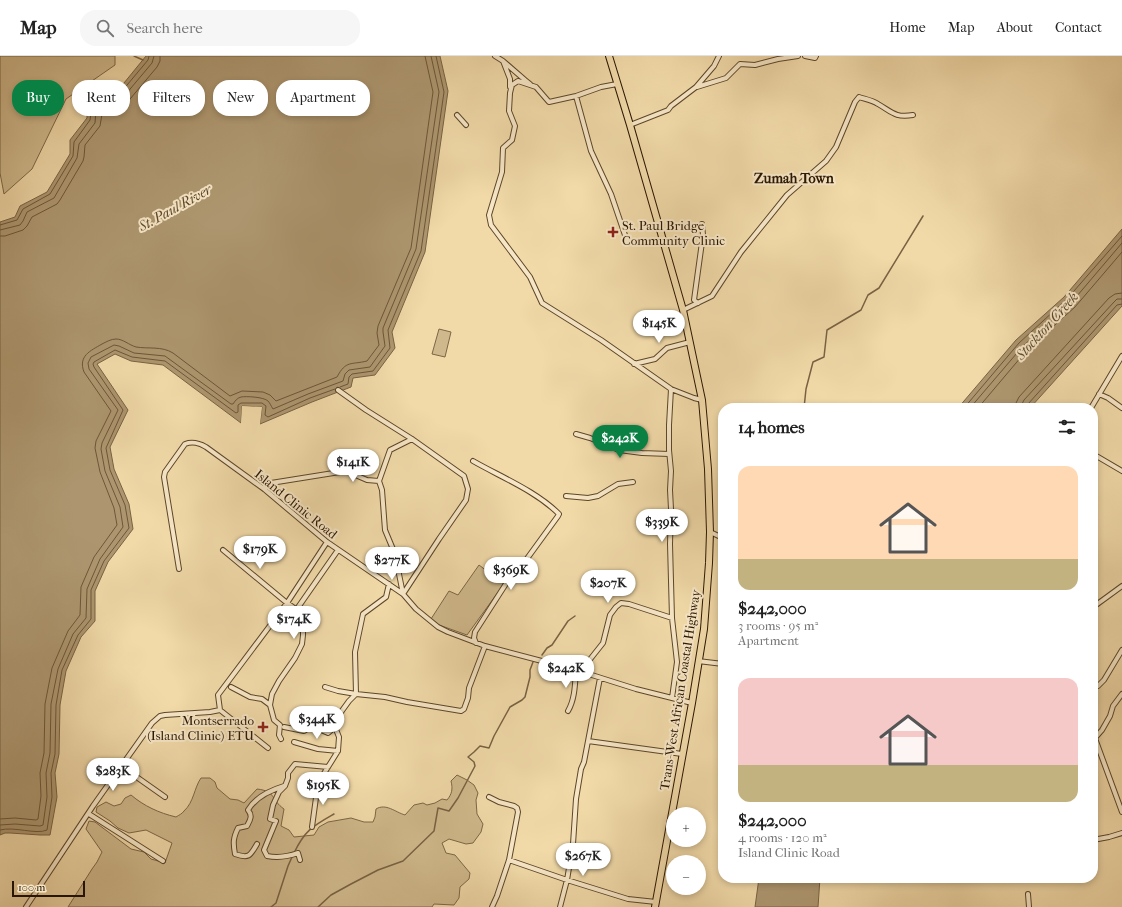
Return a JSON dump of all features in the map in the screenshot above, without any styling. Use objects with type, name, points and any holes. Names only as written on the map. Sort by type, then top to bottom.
[{"type":"highway","name":"Trans-West African Coastal Highway","points":[[609,56],[683,310],[702,400],[708,469],[710,532],[704,629],[655,905]]},
{"type":"street","points":[[495,56],[536,87],[550,102],[576,96],[601,87],[617,84]]},
{"type":"street","points":[[714,56],[714,66]]},
{"type":"street","points":[[630,125],[668,110],[696,87],[714,66],[719,56]]},
{"type":"street","points":[[696,87],[726,78],[740,64],[755,65],[798,56]]},
{"type":"street","points":[[805,56],[815,58],[816,56]]},
{"type":"street","points":[[503,61],[510,79],[509,111],[515,126],[512,140],[503,148],[502,172],[489,215],[491,225],[530,277],[542,303],[601,340],[671,389],[702,400]]},
{"type":"street","points":[[510,93],[512,85],[518,81],[536,87]]},
{"type":"street","points":[[576,96],[591,151],[610,194],[627,241]]},
{"type":"street","points":[[683,310],[712,296],[741,252],[787,195],[826,161],[836,147],[859,96],[877,103],[895,115],[914,115]]},
{"type":"street","points":[[457,115],[466,125]]},
{"type":"street","points":[[698,303],[694,300],[702,224]]},
{"type":"street","points":[[634,364],[654,359],[667,348],[690,342]]},
{"type":"street","points":[[1094,403],[1122,356]]},
{"type":"street","points":[[671,389],[669,426],[669,454],[671,471],[670,544],[672,618],[677,662],[672,698]]},
{"type":"street","points":[[338,390],[366,410],[412,439],[464,476],[468,489],[466,500],[403,594]]},
{"type":"street","points":[[1099,394],[1108,398],[1122,408]]},
{"type":"street","points":[[576,434],[619,450],[669,454]]},
{"type":"street","points":[[403,594],[395,554],[384,530],[382,490],[379,481],[390,450],[412,439]]},
{"type":"street","name":"Island Clinic Road","points":[[179,569],[164,477],[165,472],[185,444],[190,442],[199,443],[264,489],[327,542],[403,594],[416,608],[438,627],[485,646],[692,703]]},
{"type":"street","points":[[1098,457],[1122,470]]},
{"type":"street","points":[[473,461],[530,492],[559,514],[541,541],[510,578],[474,632],[476,643]]},
{"type":"street","points":[[264,489],[272,483],[346,471],[367,480],[379,481]]},
{"type":"street","points":[[566,496],[588,498],[598,496],[618,484],[633,482]]},
{"type":"street","points":[[710,532],[718,536]]},
{"type":"street","points":[[268,748],[220,710],[218,695],[287,603],[327,542]]},
{"type":"street","points":[[223,550],[287,603],[308,618]]},
{"type":"street","points":[[281,740],[279,735],[280,725],[274,720],[270,705],[272,694],[295,658],[302,644],[303,629],[292,616],[338,550]]},
{"type":"street","points":[[312,827],[318,783],[338,751],[339,737],[335,727],[336,719],[356,694],[355,652],[363,614],[386,597],[389,584]]},
{"type":"street","points":[[1098,604],[1122,586]]},
{"type":"street","points":[[568,710],[571,705],[578,671],[603,643],[610,616],[616,606],[621,603],[629,604],[672,618]]},
{"type":"street","points":[[326,687],[338,691],[385,697],[460,712],[464,709],[468,698],[469,688],[485,646]]},
{"type":"street","points":[[1098,686],[1104,680],[1122,650]]},
{"type":"street","points":[[698,661],[718,663]]},
{"type":"street","points":[[560,907],[567,880],[573,844],[576,799],[581,769],[584,762],[600,678]]},
{"type":"street","points":[[231,687],[250,697],[262,699],[270,705]]},
{"type":"street","points":[[1098,735],[1110,716],[1113,706],[1122,694]]},
{"type":"street","points":[[26,907],[150,726],[160,716],[220,710]]},
{"type":"street","points":[[284,727],[304,730],[312,726],[328,733],[335,727]]},
{"type":"street","points":[[588,741],[682,754]]},
{"type":"street","points":[[294,742],[318,749],[338,751]]},
{"type":"street","points":[[1098,746],[1122,812]]},
{"type":"street","points":[[300,860],[298,853],[277,858],[267,856],[264,850],[276,822],[270,819],[273,804],[279,792],[285,786],[288,773],[295,764],[328,767]]},
{"type":"street","points":[[121,768],[165,797]]},
{"type":"street","points":[[257,844],[248,856],[235,854],[233,842],[235,834],[238,828],[247,826],[251,818],[251,814],[248,810],[252,804],[274,789],[285,786]]},
{"type":"street","points":[[489,797],[499,802],[514,806],[517,808],[518,812],[509,860],[492,907]]},
{"type":"street","points":[[89,814],[163,861]]},
{"type":"street","points":[[1098,839],[1122,833]]},
{"type":"street","points":[[509,860],[628,899],[655,905]]},
{"type":"street","points":[[1028,894],[1029,907]]},
{"type":"shaded area","points":[[0,56],[115,56],[115,65],[93,80],[72,80],[72,95],[66,99],[64,103],[64,80],[12,80],[12,116],[58,116],[32,169],[4,194],[0,173]]},
{"type":"shaded area","points":[[439,329],[451,332],[445,357],[432,354]]},
{"type":"shaded area","points":[[479,565],[504,584],[467,635],[439,625],[431,619],[449,591],[458,595]]},
{"type":"shaded area","points":[[457,775],[474,785],[478,793],[476,800],[477,814],[483,824],[481,832],[473,843],[466,844],[449,839],[442,843],[446,853],[455,855],[470,873],[469,879],[460,887],[459,898],[454,905],[434,904],[432,907],[68,907],[102,852],[86,829],[89,821],[95,822],[131,849],[144,852],[151,859],[165,863],[172,843],[146,830],[129,833],[118,828],[96,812],[97,807],[106,802],[114,806],[121,804],[125,798],[131,795],[152,809],[176,817],[182,813],[190,803],[201,778],[210,778],[215,782],[217,788],[230,799],[238,800],[244,803],[257,789],[263,790],[270,794],[284,809],[281,826],[289,830],[294,837],[314,835],[319,827],[328,822],[351,818],[364,822],[373,822],[376,809],[380,807],[387,807],[405,815],[414,805],[423,803],[427,805],[442,799],[447,800],[452,791],[451,781]]},
{"type":"water","name":"St. Paul River","points":[[146,56],[440,56],[448,91],[425,252],[392,332],[395,348],[375,375],[353,378],[351,387],[260,424],[262,407],[242,406],[241,423],[163,365],[131,361],[115,354],[97,364],[128,410],[110,447],[114,469],[129,504],[133,529],[108,562],[95,591],[95,621],[81,637],[66,671],[60,705],[59,754],[55,773],[57,797],[50,835],[5,833],[0,835],[0,222],[15,217],[20,206],[47,192],[70,154],[70,140],[87,116],[130,116],[130,80],[126,80]]},
{"type":"water","name":"Stockton Creek","points":[[1122,229],[1122,306],[1035,403],[962,403],[1016,340],[1064,297]]},
{"type":"water","points":[[758,883],[820,883],[818,907],[755,907]]},
{"type":"pier","points":[[242,406],[262,407],[260,424],[258,424],[260,409],[244,408],[243,423],[241,423]]},
{"type":"waterway","points":[[134,56],[143,60]]},
{"type":"waterway","points":[[805,403],[806,389],[813,362],[824,357],[827,330],[861,310],[868,295],[879,288],[923,216]]},
{"type":"waterway","points":[[542,655],[547,648],[552,645],[568,621],[575,616]]},
{"type":"waterway","points":[[318,907],[331,895],[351,884],[378,870],[403,861],[434,831],[438,808],[449,811],[458,798],[475,766],[474,762],[468,757],[480,746],[489,748],[510,707],[525,697],[533,662]]},
{"type":"waterway","points":[[294,853],[310,829],[334,814]]},
{"type":"waterway","points":[[271,907],[276,903],[292,857]]},
{"type":"place","name":"St. Paul Bridge Community Clinic","points":[[613,232]]},
{"type":"place","name":"Montserrado (Island Clinic) ETU","points":[[263,727]]},
{"type":"district","name":"Zumah Town","points":[[794,178]]}]
